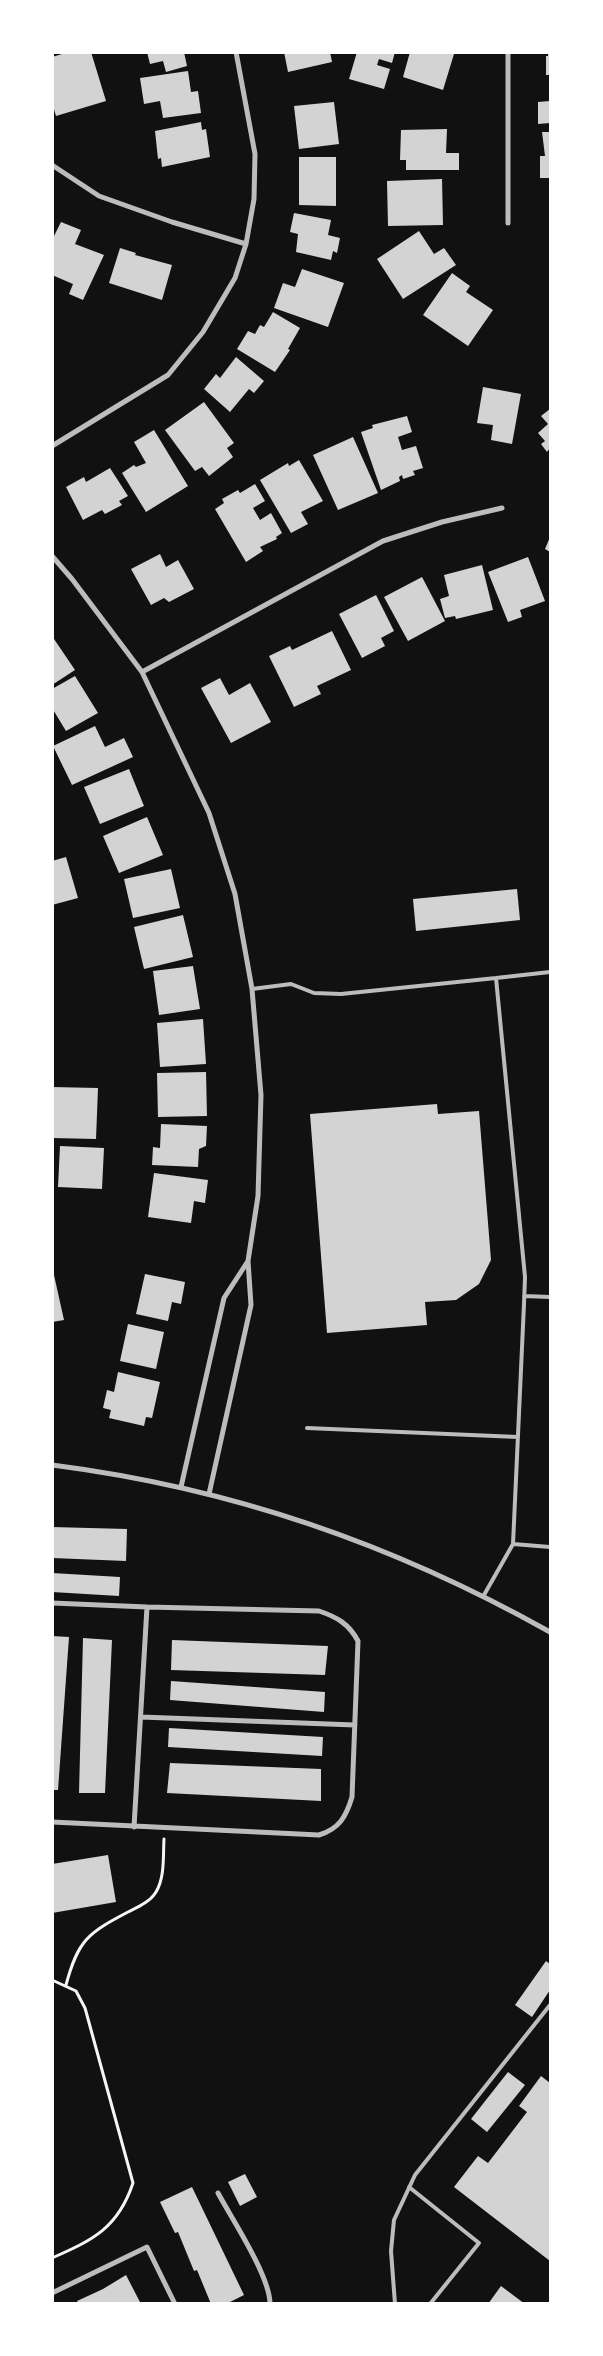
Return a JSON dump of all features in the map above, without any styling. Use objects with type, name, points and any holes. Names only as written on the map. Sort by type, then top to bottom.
[{"type":"street","points":[[52,446],[168,375],[203,332],[235,278],[246,244],[254,199],[255,154],[236,52]]},
{"type":"street","points":[[508,52],[508,223]]},
{"type":"street","points":[[52,164],[98,196],[172,222],[246,244]]},
{"type":"street","points":[[142,672],[383,541],[442,522],[502,508]]},
{"type":"street","points":[[52,556],[72,578],[142,672],[209,813],[235,894],[252,989],[261,1095],[258,1196],[248,1261],[251,1305],[209,1494]]},
{"type":"street","points":[[181,1486],[224,1298],[248,1261]]},
{"type":"street","points":[[52,1465],[121,1473],[181,1486],[324,1528],[398,1556],[484,1595],[550,1632]]},
{"type":"street","points":[[52,1603],[319,1611],[337,1617],[351,1628],[358,1640],[352,1797],[348,1812],[341,1823],[330,1832],[319,1835],[52,1822]]},
{"type":"street","points":[[134,1827],[147,1607]]},
{"type":"street","points":[[141,1717],[355,1725]]},
{"type":"street","points":[[218,2193],[261,2273],[270,2293],[270,2304]]},
{"type":"street","points":[[52,2293],[147,2247],[175,2304]]},
{"type":"lane","points":[[252,989],[291,984],[314,993],[342,994],[550,972]]},
{"type":"lane","points":[[484,1595],[513,1544],[524,1296],[522,1240],[496,978]]},
{"type":"lane","points":[[524,1296],[550,1297]]},
{"type":"lane","points":[[307,1428],[518,1437]]},
{"type":"lane","points":[[513,1544],[550,1547]]},
{"type":"lane","points":[[395,2304],[391,2251],[394,2220],[415,2175],[550,2005]]},
{"type":"lane","points":[[409,2188],[479,2243],[430,2304]]},
{"type":"path","points":[[66,1984],[80,1945],[97,1928],[145,1903],[156,1893],[161,1880],[164,1828]]},
{"type":"path","points":[[52,1980],[66,1984],[76,1990],[85,2008],[133,2183],[110,2226],[97,2236],[52,2258]]},
{"type":"building","points":[[69,52],[91,52],[106,101],[56,116],[52,103],[52,57]]},
{"type":"building","points":[[147,52],[184,52],[187,66],[166,72],[163,61],[150,64]]},
{"type":"building","points":[[284,52],[330,52],[332,62],[288,72]]},
{"type":"building","points":[[357,52],[395,52],[392,63],[379,59],[377,65],[390,69],[384,89],[349,79]]},
{"type":"building","points":[[410,52],[454,54],[443,90],[403,77]]},
{"type":"building","points":[[548,52],[550,52],[550,75],[546,75],[546,56],[548,56]]},
{"type":"building","points":[[188,71],[191,92],[198,91],[201,113],[163,118],[160,101],[144,104],[140,78]]},
{"type":"building","points":[[550,101],[550,123],[538,124],[538,102]]},
{"type":"building","points":[[334,102],[339,144],[299,149],[294,106]]},
{"type":"building","points":[[201,122],[202,130],[206,129],[210,157],[162,167],[161,158],[158,159],[155,131]]},
{"type":"building","points":[[447,129],[446,153],[459,153],[459,170],[406,170],[406,160],[400,160],[401,130]]},
{"type":"building","points":[[542,132],[550,132],[550,178],[540,178],[540,156],[545,156]]},
{"type":"building","points":[[299,157],[336,157],[336,206],[299,205]]},
{"type":"building","points":[[442,179],[443,225],[388,226],[387,181]]},
{"type":"building","points":[[294,213],[331,220],[328,235],[340,238],[337,253],[333,251],[331,260],[296,252],[298,234],[290,232]]},
{"type":"building","points":[[61,222],[81,230],[75,244],[104,255],[83,300],[69,294],[73,284],[52,275],[52,240]]},
{"type":"building","points":[[419,231],[434,254],[444,248],[456,265],[403,299],[377,259]]},
{"type":"building","points":[[120,248],[136,253],[135,255],[172,265],[162,300],[109,283]]},
{"type":"building","points":[[302,269],[344,283],[328,327],[274,308],[283,283],[295,287]]},
{"type":"building","points":[[452,273],[470,286],[466,292],[493,310],[468,346],[423,315]]},
{"type":"building","points":[[273,312],[300,328],[288,349],[290,350],[275,372],[237,349],[248,331],[255,334],[260,325],[264,327]]},
{"type":"building","points":[[236,357],[264,381],[254,393],[249,389],[230,412],[204,389],[216,374],[220,378]]},
{"type":"building","points":[[483,387],[521,394],[512,444],[491,440],[493,425],[477,423]]},
{"type":"building","points":[[204,402],[234,443],[227,448],[233,457],[209,476],[202,467],[195,471],[165,430]]},
{"type":"building","points":[[550,409],[550,448],[547,452],[541,444],[545,441],[538,433],[548,424],[541,416]]},
{"type":"building","points":[[407,416],[412,432],[398,437],[402,450],[416,446],[423,468],[413,471],[415,475],[403,479],[402,475],[399,477],[400,481],[381,490],[361,432],[373,428],[372,425]]},
{"type":"building","points":[[154,430],[188,486],[146,512],[122,473],[134,465],[136,467],[146,463],[134,442]]},
{"type":"building","points":[[353,437],[378,493],[338,510],[313,455]]},
{"type":"building","points":[[299,460],[323,501],[301,512],[308,524],[291,533],[260,480],[288,463],[289,466]]},
{"type":"building","points":[[110,468],[128,496],[119,501],[122,505],[105,514],[102,510],[83,520],[66,487],[84,477],[86,482]]},
{"type":"building","points":[[255,484],[265,501],[253,508],[260,520],[271,513],[282,533],[276,537],[277,539],[260,547],[263,551],[246,562],[215,509],[224,503],[222,499],[238,490],[240,493]]},
{"type":"building","points":[[550,537],[550,552],[545,549]]},
{"type":"building","points":[[160,554],[166,567],[178,560],[194,589],[169,602],[164,598],[151,605],[131,569]]},
{"type":"building","points":[[528,557],[545,601],[520,610],[522,617],[508,622],[488,572]]},
{"type":"building","points":[[482,565],[493,610],[456,619],[455,616],[445,618],[440,599],[449,596],[444,575]]},
{"type":"building","points":[[422,577],[445,621],[408,641],[384,597]]},
{"type":"building","points":[[376,595],[394,631],[381,638],[385,646],[362,658],[339,614]]},
{"type":"building","points":[[332,631],[351,670],[317,686],[321,694],[294,707],[269,656],[290,646],[292,650]]},
{"type":"building","points":[[52,636],[75,670],[52,685]]},
{"type":"building","points":[[75,676],[98,713],[66,731],[52,708],[52,689]]},
{"type":"building","points":[[220,678],[229,695],[250,683],[271,722],[231,743],[201,688]]},
{"type":"building","points":[[95,726],[105,747],[124,738],[133,757],[72,785],[53,746]]},
{"type":"building","points":[[129,769],[144,806],[100,824],[84,787]]},
{"type":"building","points":[[147,817],[163,855],[119,873],[103,836]]},
{"type":"building","points":[[66,857],[78,898],[52,905],[52,861]]},
{"type":"building","points":[[171,869],[180,908],[133,918],[124,879]]},
{"type":"building","points":[[517,889],[520,920],[416,931],[413,899]]},
{"type":"building","points":[[183,915],[193,957],[144,969],[134,927]]},
{"type":"building","points":[[193,966],[200,1009],[159,1015],[153,971]]},
{"type":"building","points":[[203,1019],[206,1064],[160,1067],[157,1023]]},
{"type":"building","points":[[206,1072],[207,1116],[158,1117],[157,1073]]},
{"type":"building","points":[[52,1087],[98,1088],[96,1139],[52,1138]]},
{"type":"building","points":[[437,1104],[438,1114],[479,1111],[491,1260],[479,1284],[456,1300],[425,1302],[427,1325],[327,1333],[310,1114]]},
{"type":"building","points":[[161,1124],[207,1126],[206,1146],[199,1149],[198,1167],[152,1165],[153,1147],[160,1148]]},
{"type":"building","points":[[60,1146],[104,1148],[102,1189],[58,1187]]},
{"type":"building","points":[[154,1173],[208,1180],[205,1203],[194,1201],[191,1223],[148,1217]]},
{"type":"building","points":[[52,1266],[64,1320],[52,1322]]},
{"type":"building","points":[[145,1274],[185,1282],[181,1304],[172,1302],[168,1321],[136,1314]]},
{"type":"building","points":[[128,1324],[164,1332],[156,1369],[120,1361]]},
{"type":"building","points":[[118,1372],[160,1382],[152,1418],[146,1417],[144,1426],[109,1418],[111,1410],[103,1408],[107,1390],[114,1392]]},
{"type":"building","points":[[52,1527],[127,1529],[126,1561],[52,1558]]},
{"type":"building","points":[[52,1573],[120,1577],[119,1596],[52,1592]]},
{"type":"building","points":[[52,1636],[69,1637],[58,1790],[52,1790]]},
{"type":"building","points":[[83,1638],[112,1640],[105,1793],[79,1793]]},
{"type":"building","points":[[172,1640],[328,1646],[325,1675],[171,1670]]},
{"type":"building","points":[[171,1681],[325,1692],[324,1712],[170,1700]]},
{"type":"building","points":[[169,1728],[323,1737],[322,1756],[168,1747]]},
{"type":"building","points":[[170,1763],[321,1769],[321,1801],[167,1793]]},
{"type":"building","points":[[108,1855],[116,1902],[52,1913],[52,1864]]},
{"type":"building","points":[[546,1961],[550,1964],[550,1990],[532,2017],[515,2005]]},
{"type":"building","points":[[508,2072],[525,2085],[487,2132],[471,2119]]},
{"type":"building","points":[[541,2076],[550,2083],[550,2261],[454,2187],[478,2156],[488,2163],[527,2112],[519,2106]]},
{"type":"building","points":[[245,2174],[257,2197],[240,2206],[228,2182]]},
{"type":"building","points":[[192,2187],[244,2295],[226,2304],[211,2304],[197,2270],[194,2271],[178,2232],[175,2233],[160,2202]]},
{"type":"building","points":[[126,2275],[141,2304],[79,2304],[77,2301],[103,2289]]},
{"type":"building","points":[[501,2286],[525,2304],[488,2304]]}]
